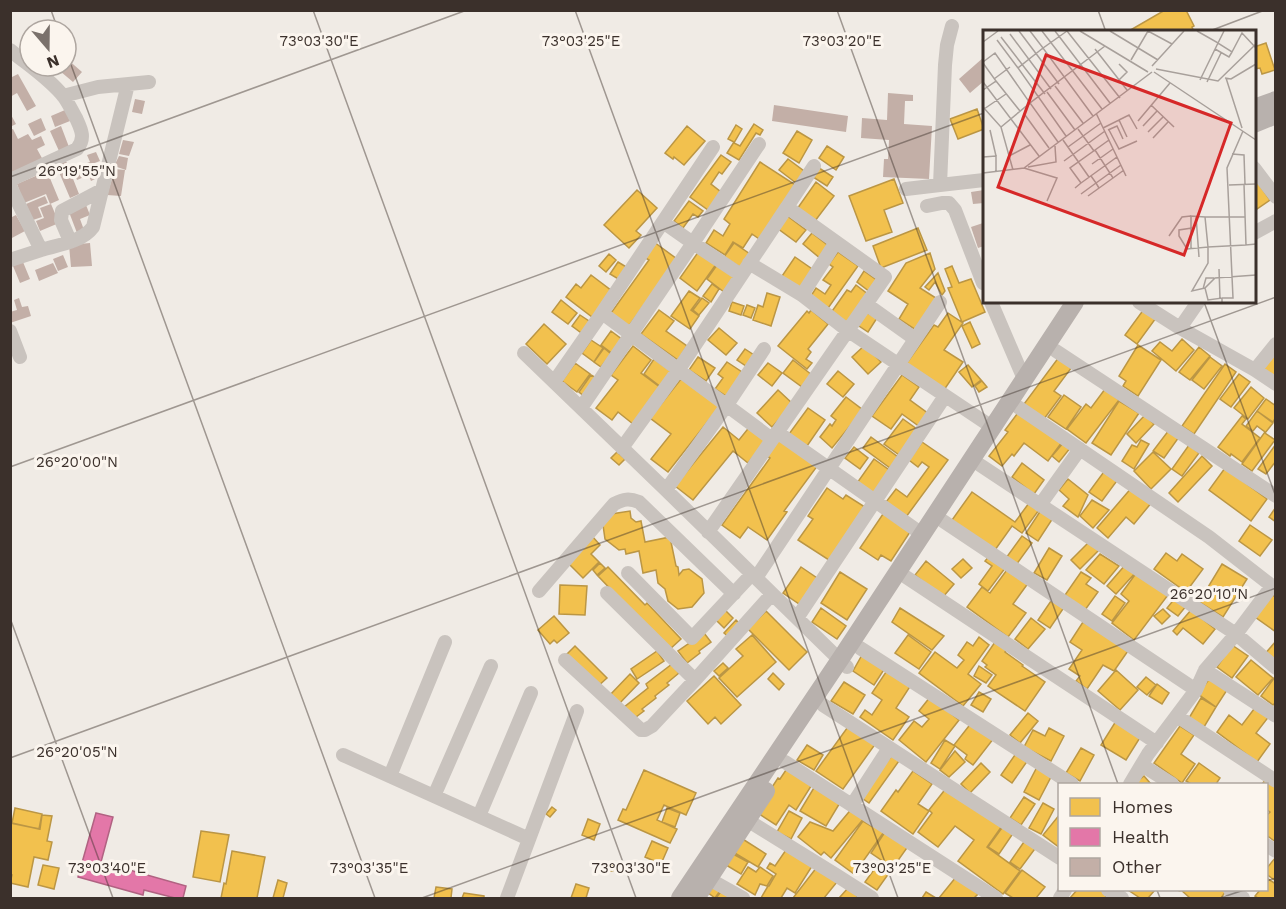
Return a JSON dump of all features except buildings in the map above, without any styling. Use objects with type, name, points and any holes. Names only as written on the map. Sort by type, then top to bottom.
[{"type":"main road","points":[[1256,107],[1275,100]]},
{"type":"main road","points":[[1256,123],[1275,116]]},
{"type":"main road","points":[[696,898],[709,879],[742,817],[843,663],[922,534],[1074,303]]},
{"type":"main road","points":[[680,898],[785,762],[823,705],[843,663],[860,648],[1088,303]]},
{"type":"street","points":[[940,185],[945,65],[952,26]]},
{"type":"street","points":[[10,50],[63,96],[83,137],[77,149],[10,180]]},
{"type":"street","points":[[63,96],[98,87],[149,82]]},
{"type":"street","points":[[10,260],[70,241],[88,233],[93,227],[128,84]]},
{"type":"street","points":[[581,408],[759,144]]},
{"type":"street","points":[[554,382],[713,147]]},
{"type":"street","points":[[622,448],[679,369],[814,166]]},
{"type":"street","points":[[1256,171],[1275,197]]},
{"type":"street","points":[[906,189],[983,180]]},
{"type":"street","points":[[10,186],[41,250]]},
{"type":"street","points":[[70,241],[61,220],[63,212],[102,190]]},
{"type":"street","points":[[927,206],[949,203],[955,210],[983,281]]},
{"type":"street","points":[[708,532],[885,277],[787,207]]},
{"type":"street","points":[[1256,232],[1275,221]]},
{"type":"street","points":[[663,222],[741,275]]},
{"type":"street","points":[[802,295],[836,242]]},
{"type":"street","points":[[749,263],[802,295],[848,330],[992,428]]},
{"type":"street","points":[[628,573],[692,638],[754,576],[829,469],[940,302]]},
{"type":"street","points":[[991,303],[1024,379]]},
{"type":"street","points":[[1141,303],[1275,384]]},
{"type":"street","points":[[1180,328],[1197,303]]},
{"type":"street","points":[[866,304],[915,339]]},
{"type":"street","points":[[602,313],[727,405],[829,469],[922,534]]},
{"type":"street","points":[[10,331],[20,357]]},
{"type":"street","points":[[1255,370],[1275,344]]},
{"type":"street","points":[[666,490],[764,349]]},
{"type":"street","points":[[1056,351],[1275,496]]},
{"type":"street","points":[[524,353],[843,663]]},
{"type":"street","points":[[797,618],[945,396]]},
{"type":"street","points":[[1018,407],[1209,537],[1274,586],[1205,670],[1196,690],[1131,783]]},
{"type":"street","points":[[1040,505],[1080,448]]},
{"type":"street","points":[[980,465],[1236,634],[1275,668]]},
{"type":"street","points":[[539,591],[614,504],[622,499],[631,499],[639,502],[734,594]]},
{"type":"street","points":[[943,520],[1196,690]]},
{"type":"street","points":[[906,577],[1157,743]]},
{"type":"street","points":[[607,593],[695,680]]},
{"type":"street","points":[[564,660],[641,730],[645,730],[652,726],[695,680],[772,594]]},
{"type":"street","points":[[390,776],[446,642]]},
{"type":"street","points":[[860,648],[1069,783]]},
{"type":"street","points":[[434,796],[491,666]]},
{"type":"street","points":[[1205,670],[1275,716]]},
{"type":"street","points":[[479,816],[531,693]]},
{"type":"street","points":[[823,705],[1058,857]]},
{"type":"street","points":[[507,898],[577,711]]},
{"type":"street","points":[[1177,716],[1275,781]]},
{"type":"street","points":[[852,805],[890,748]]},
{"type":"street","points":[[343,755],[530,839]]},
{"type":"street","points":[[785,762],[996,898]]},
{"type":"street","points":[[1142,765],[1170,783]]},
{"type":"street","points":[[742,817],[872,898]]},
{"type":"street","points":[[709,879],[743,898]]}]
